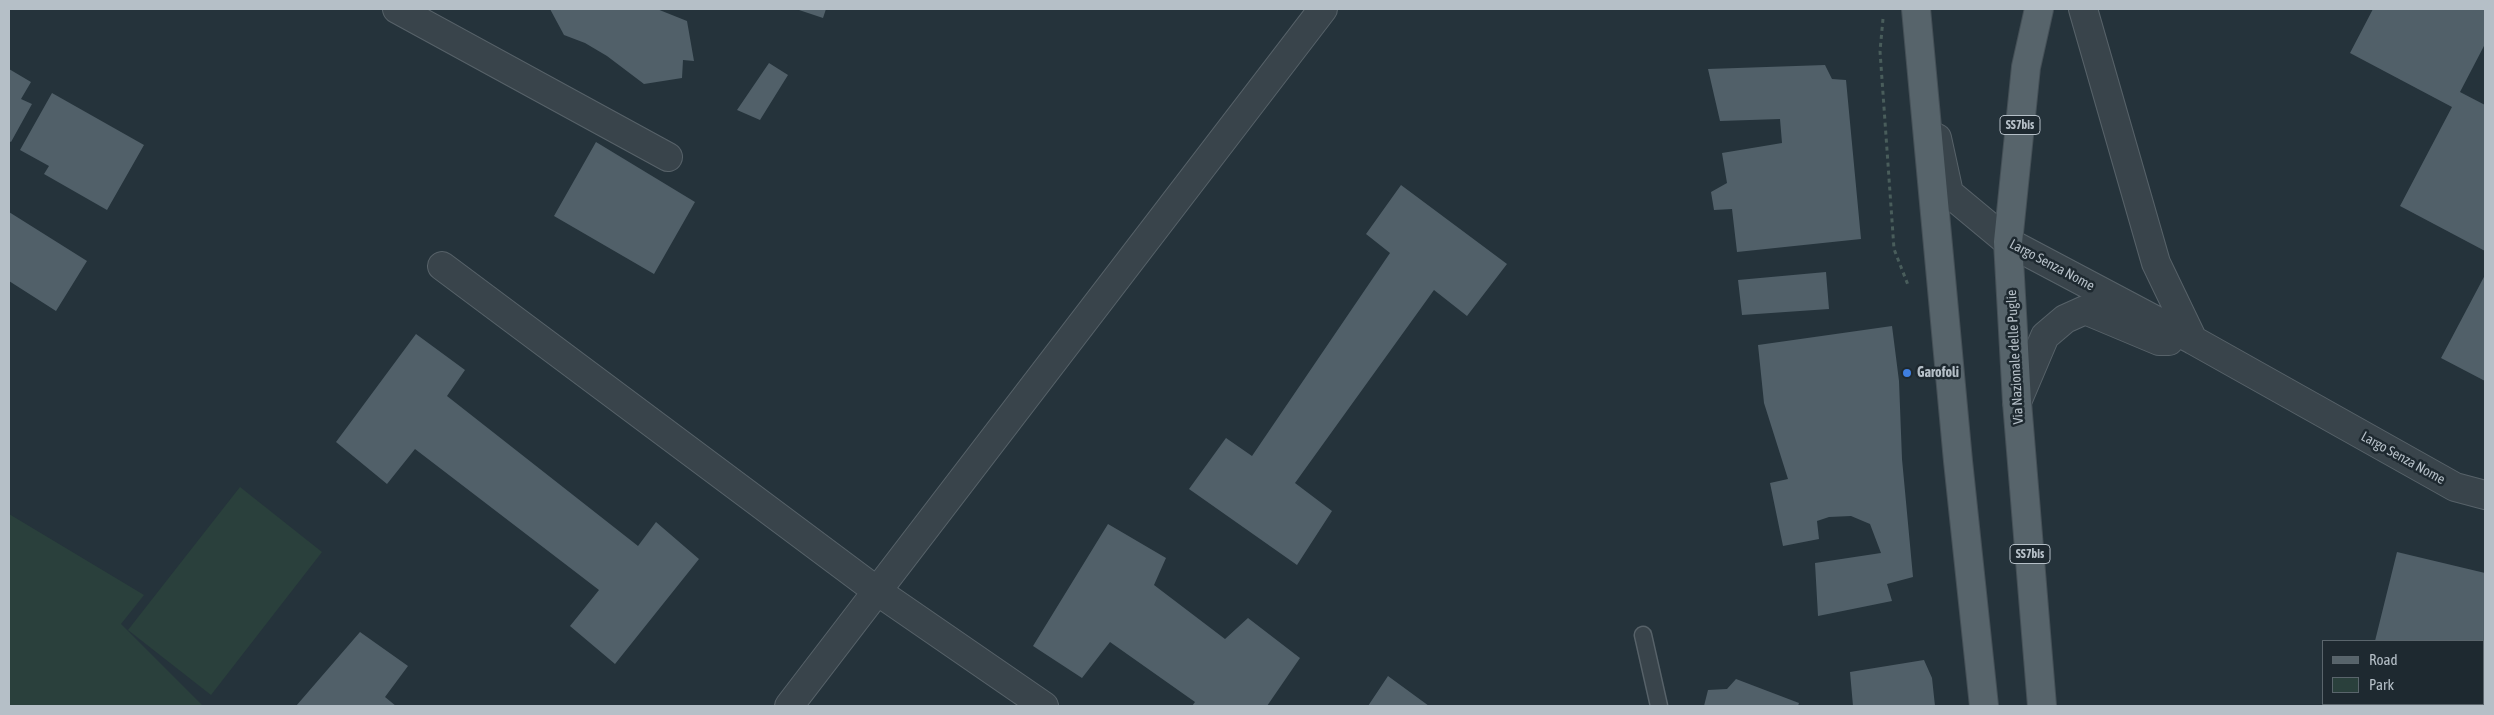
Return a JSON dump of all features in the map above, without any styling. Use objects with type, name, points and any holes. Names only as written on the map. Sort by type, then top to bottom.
[{"type":"main road","points":[[1916,9],[1958,461],[1984,706]]},
{"type":"main road","name":"Via Nazionale delle Puglie","points":[[2039,9],[2026,67],[2008,242],[2017,402],[2042,706]]},
{"type":"street","points":[[397,9],[668,157]]},
{"type":"street","points":[[789,706],[1323,9]]},
{"type":"street","points":[[2083,9],[2156,263],[2193,340]]},
{"type":"street","name":"Largo Senza Nome","points":[[1921,73],[1949,192],[2008,242],[2193,340],[2455,487],[2485,494]]},
{"type":"street","points":[[442,266],[877,591],[1044,706]]},
{"type":"street","name":"Largo Senza Nome","points":[[2017,402],[2045,336],[2065,319],[2085,310],[2159,341],[2193,340]]},
{"type":"lane","points":[[1643,635],[1659,706]]},
{"type":"path","points":[[1883,17],[1880,51],[1894,249],[1909,289]]},
{"type":"green space","points":[[240,487],[322,552],[211,695],[128,630]]},
{"type":"green space","points":[[9,514],[144,595],[121,624],[203,706],[9,706]]},
{"type":"building","points":[[550,9],[657,9],[687,21],[694,61],[683,60],[682,78],[644,84],[607,56],[585,43],[564,35]]},
{"type":"building","points":[[796,9],[826,9],[823,18]]},
{"type":"building","points":[[2373,9],[2485,9],[2485,44],[2460,92],[2485,105],[2485,251],[2400,206],[2452,107],[2350,53]]},
{"type":"building","points":[[769,63],[788,75],[760,120],[737,110]]},
{"type":"building","points":[[1825,65],[1832,79],[1846,80],[1861,239],[1737,252],[1732,209],[1714,210],[1711,192],[1727,183],[1722,153],[1782,143],[1780,119],[1720,121],[1708,69]]},
{"type":"building","points":[[9,69],[31,82],[21,99],[32,104],[11,142],[9,141]]},
{"type":"building","points":[[52,93],[144,145],[107,210],[44,174],[49,166],[20,150]]},
{"type":"building","points":[[596,142],[695,202],[654,274],[554,216]]},
{"type":"building","points":[[1401,185],[1507,264],[1467,316],[1434,290],[1295,483],[1332,511],[1297,565],[1189,489],[1226,438],[1252,456],[1390,253],[1366,234]]},
{"type":"building","points":[[9,212],[87,261],[56,311],[9,281]]},
{"type":"building","points":[[1826,272],[1829,309],[1742,315],[1738,280]]},
{"type":"building","points":[[2485,275],[2485,381],[2441,358]]},
{"type":"building","points":[[1892,326],[1899,381],[1902,459],[1913,577],[1887,584],[1892,601],[1818,616],[1815,563],[1881,553],[1870,524],[1851,516],[1829,517],[1817,521],[1819,539],[1783,546],[1770,483],[1788,479],[1764,403],[1758,345]]},
{"type":"building","points":[[416,334],[465,370],[447,396],[638,546],[656,522],[699,559],[615,664],[570,626],[599,590],[415,449],[387,484],[336,442]]},
{"type":"building","points":[[1108,524],[1166,558],[1154,585],[1225,639],[1248,618],[1300,658],[1267,706],[1192,706],[1195,702],[1110,642],[1082,678],[1033,646]]},
{"type":"building","points":[[2397,552],[2485,573],[2485,706],[2359,706],[2484,705],[2484,640],[2375,640]]},
{"type":"building","points":[[360,632],[408,666],[385,697],[396,706],[296,706]]},
{"type":"building","points":[[1924,660],[1932,678],[1935,706],[1853,706],[1850,672]]},
{"type":"building","points":[[1388,676],[1429,706],[1368,706]]},
{"type":"building","points":[[1736,679],[1799,703],[1798,706],[1704,706],[1708,690],[1727,689]]},
{"type":"place","name":"Garofoli","points":[[1907,373]]}]
